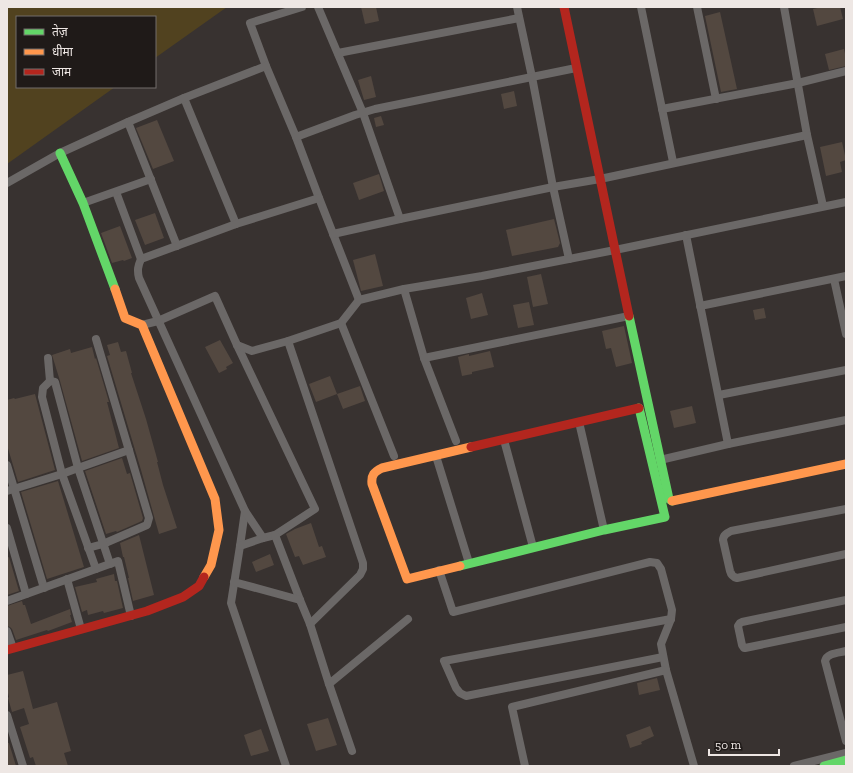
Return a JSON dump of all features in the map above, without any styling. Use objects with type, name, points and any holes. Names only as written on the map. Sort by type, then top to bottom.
[{"type":"street","points":[[302,7],[250,23],[359,300]]},
{"type":"street","points":[[318,7],[363,113],[400,219]]},
{"type":"street","points":[[517,7],[568,259]]},
{"type":"street","points":[[564,7],[669,499],[672,501],[846,464]]},
{"type":"street","points":[[641,7],[673,162]]},
{"type":"street","points":[[697,7],[716,99]]},
{"type":"street","points":[[784,7],[807,135],[823,206]]},
{"type":"street","points":[[338,53],[519,18]]},
{"type":"street","points":[[7,183],[60,153],[128,122],[266,66]]},
{"type":"street","points":[[296,137],[375,109],[576,68]]},
{"type":"street","points":[[662,109],[798,83],[846,71]]},
{"type":"street","points":[[184,98],[236,224]]},
{"type":"street","points":[[128,122],[177,246]]},
{"type":"street","points":[[333,234],[807,135]]},
{"type":"street","points":[[60,153],[83,203],[125,318],[142,325],[158,321],[215,296],[237,346],[315,509],[275,535],[240,546]]},
{"type":"street","points":[[83,203],[151,179]]},
{"type":"street","points":[[116,192],[141,259]]},
{"type":"street","points":[[263,538],[245,511],[158,321],[139,278],[137,267],[141,259],[236,224],[319,198]]},
{"type":"street","points":[[237,346],[252,351],[288,341],[341,323],[359,300],[615,250],[846,202]]},
{"type":"street","points":[[686,235],[728,444]]},
{"type":"street","points":[[700,306],[846,276]]},
{"type":"street","points":[[834,279],[846,334]]},
{"type":"street","points":[[404,290],[424,358],[456,441]]},
{"type":"street","points":[[424,358],[629,316]]},
{"type":"street","points":[[341,323],[394,456]]},
{"type":"street","points":[[7,630],[10,649],[147,611],[183,597],[199,586],[211,565],[219,530],[214,499],[142,325]]},
{"type":"street","points":[[88,548],[104,544],[147,525],[149,518],[96,339]]},
{"type":"street","points":[[288,341],[363,563],[360,575],[310,624]]},
{"type":"street","points":[[48,358],[50,381],[43,388],[42,397],[62,474],[96,569]]},
{"type":"street","points":[[718,395],[846,370]]},
{"type":"street","points":[[50,381],[55,382],[78,468],[110,564]]},
{"type":"street","points":[[639,408],[665,517],[604,530],[407,579],[372,484],[371,479],[373,474],[382,468],[504,440],[639,408]]},
{"type":"street","points":[[660,460],[728,444],[846,420]]},
{"type":"street","points":[[579,422],[604,530]]},
{"type":"street","points":[[504,440],[534,547]]},
{"type":"street","points":[[11,490],[62,474],[129,450]]},
{"type":"street","points":[[436,456],[469,563]]},
{"type":"street","points":[[7,465],[11,490],[44,588]]},
{"type":"street","points":[[846,509],[732,531],[725,534],[723,540],[731,574],[737,578],[846,554]]},
{"type":"street","points":[[245,511],[231,603],[286,766]]},
{"type":"street","points":[[7,528],[26,594]]},
{"type":"street","points":[[275,535],[310,624],[352,751]]},
{"type":"street","points":[[7,601],[118,561],[131,616]]},
{"type":"street","points":[[439,570],[453,612],[654,562],[657,563],[661,569],[672,610],[671,619],[661,644],[663,657],[694,766]]},
{"type":"street","points":[[67,580],[82,629]]},
{"type":"street","points":[[234,582],[300,600]]},
{"type":"street","points":[[846,600],[742,622],[738,626],[744,648],[846,627]]},
{"type":"street","points":[[329,684],[408,619]]},
{"type":"street","points":[[663,657],[466,696],[460,693],[456,688],[444,661],[671,619]]},
{"type":"street","points":[[846,651],[828,656],[825,658],[825,661],[846,741]]},
{"type":"street","points":[[525,766],[512,708],[666,670]]},
{"type":"street","points":[[7,716],[23,766]]},
{"type":"street","points":[[794,766],[846,753]]},
{"type":"street","points":[[824,766],[846,760]]},
{"type":"shaded area","points":[[7,7],[227,7],[156,57],[156,16],[16,16],[16,88],[114,88],[7,164]]},
{"type":"building","points":[[361,7],[376,7],[379,21],[365,24]]},
{"type":"building","points":[[822,7],[840,7],[843,19],[817,26],[813,9]]},
{"type":"building","points":[[720,12],[737,89],[721,92],[705,16]]},
{"type":"building","points":[[844,49],[846,66],[829,70],[825,54]]},
{"type":"building","points":[[371,76],[376,97],[364,100],[358,80]]},
{"type":"building","points":[[514,91],[517,106],[504,109],[501,94]]},
{"type":"building","points":[[381,116],[384,125],[376,127],[374,118]]},
{"type":"building","points":[[157,120],[174,161],[153,169],[136,128]]},
{"type":"building","points":[[842,142],[846,160],[840,162],[842,172],[826,176],[820,147]]},
{"type":"building","points":[[379,174],[384,191],[359,200],[353,183]]},
{"type":"building","points":[[155,213],[164,238],[145,245],[135,220]]},
{"type":"building","points":[[554,219],[560,243],[558,247],[512,256],[506,230]]},
{"type":"building","points":[[120,226],[132,258],[112,263],[101,233]]},
{"type":"building","points":[[375,254],[383,286],[361,291],[353,260]]},
{"type":"building","points":[[541,274],[548,304],[533,307],[527,277]]},
{"type":"building","points":[[482,293],[488,315],[471,319],[466,298]]},
{"type":"building","points":[[529,302],[534,325],[518,328],[513,305]]},
{"type":"building","points":[[764,308],[766,318],[755,320],[753,310]]},
{"type":"building","points":[[624,326],[632,363],[616,367],[611,348],[606,349],[602,331]]},
{"type":"building","points":[[220,340],[233,363],[226,367],[227,369],[219,373],[205,347]]},
{"type":"building","points":[[118,342],[121,352],[126,351],[131,373],[158,462],[163,485],[177,528],[159,534],[107,356],[110,355],[107,345]]},
{"type":"building","points":[[92,347],[109,402],[107,402],[119,448],[82,461],[52,355],[70,349],[71,353]]},
{"type":"building","points":[[490,351],[494,367],[462,376],[458,357]]},
{"type":"building","points":[[330,376],[337,394],[316,402],[309,384]]},
{"type":"building","points":[[360,386],[365,401],[343,409],[337,394]]},
{"type":"building","points":[[35,394],[55,470],[18,482],[7,445],[7,400]]},
{"type":"building","points":[[692,406],[696,423],[674,428],[670,411]]},
{"type":"building","points":[[122,458],[127,474],[130,473],[143,518],[142,521],[117,532],[106,534],[85,471]]},
{"type":"building","points":[[58,481],[84,567],[47,579],[21,492]]},
{"type":"building","points":[[311,523],[319,547],[322,546],[326,557],[303,565],[299,556],[295,557],[286,534]]},
{"type":"building","points":[[139,535],[154,595],[133,601],[120,543]]},
{"type":"building","points":[[270,554],[274,565],[256,572],[252,562]]},
{"type":"building","points":[[9,557],[19,591],[7,595],[7,558]]},
{"type":"building","points":[[114,574],[123,608],[88,615],[87,610],[82,612],[75,587],[97,582],[96,579]]},
{"type":"building","points":[[22,601],[23,605],[25,605],[31,624],[70,609],[72,622],[48,631],[47,630],[16,640],[12,629],[7,626],[7,606]]},
{"type":"building","points":[[23,671],[33,709],[57,702],[71,751],[64,753],[68,766],[36,766],[33,757],[30,758],[20,727],[29,724],[24,708],[12,712],[7,689],[7,675]]},
{"type":"building","points":[[657,678],[660,690],[639,695],[637,683]]},
{"type":"building","points":[[328,718],[337,745],[316,751],[307,724]]},
{"type":"building","points":[[650,726],[654,736],[641,742],[642,744],[630,748],[626,735]]},
{"type":"building","points":[[261,729],[269,751],[251,756],[244,735]]},
{"type":"building","points":[[7,743],[9,743],[16,766],[7,766]]},
{"type":"traffic: fast","points":[[60,153],[83,203],[115,289]]},
{"type":"traffic: fast","points":[[629,316],[669,499],[672,501]]},
{"type":"traffic: fast","points":[[460,566],[604,530],[665,517],[639,408]]},
{"type":"traffic: fast","points":[[824,766],[846,760]]},
{"type":"traffic: slow","points":[[115,289],[125,318],[142,325],[215,499],[219,530],[211,565],[204,577]]},
{"type":"traffic: slow","points":[[460,566],[407,579],[372,484],[372,478],[375,472],[382,468],[471,447]]},
{"type":"traffic: slow","points":[[672,501],[846,464]]},
{"type":"traffic: jam","points":[[564,7],[629,316]]},
{"type":"traffic: jam","points":[[471,447],[639,408]]},
{"type":"traffic: jam","points":[[7,650],[147,611],[183,597],[199,586],[204,577]]}]
